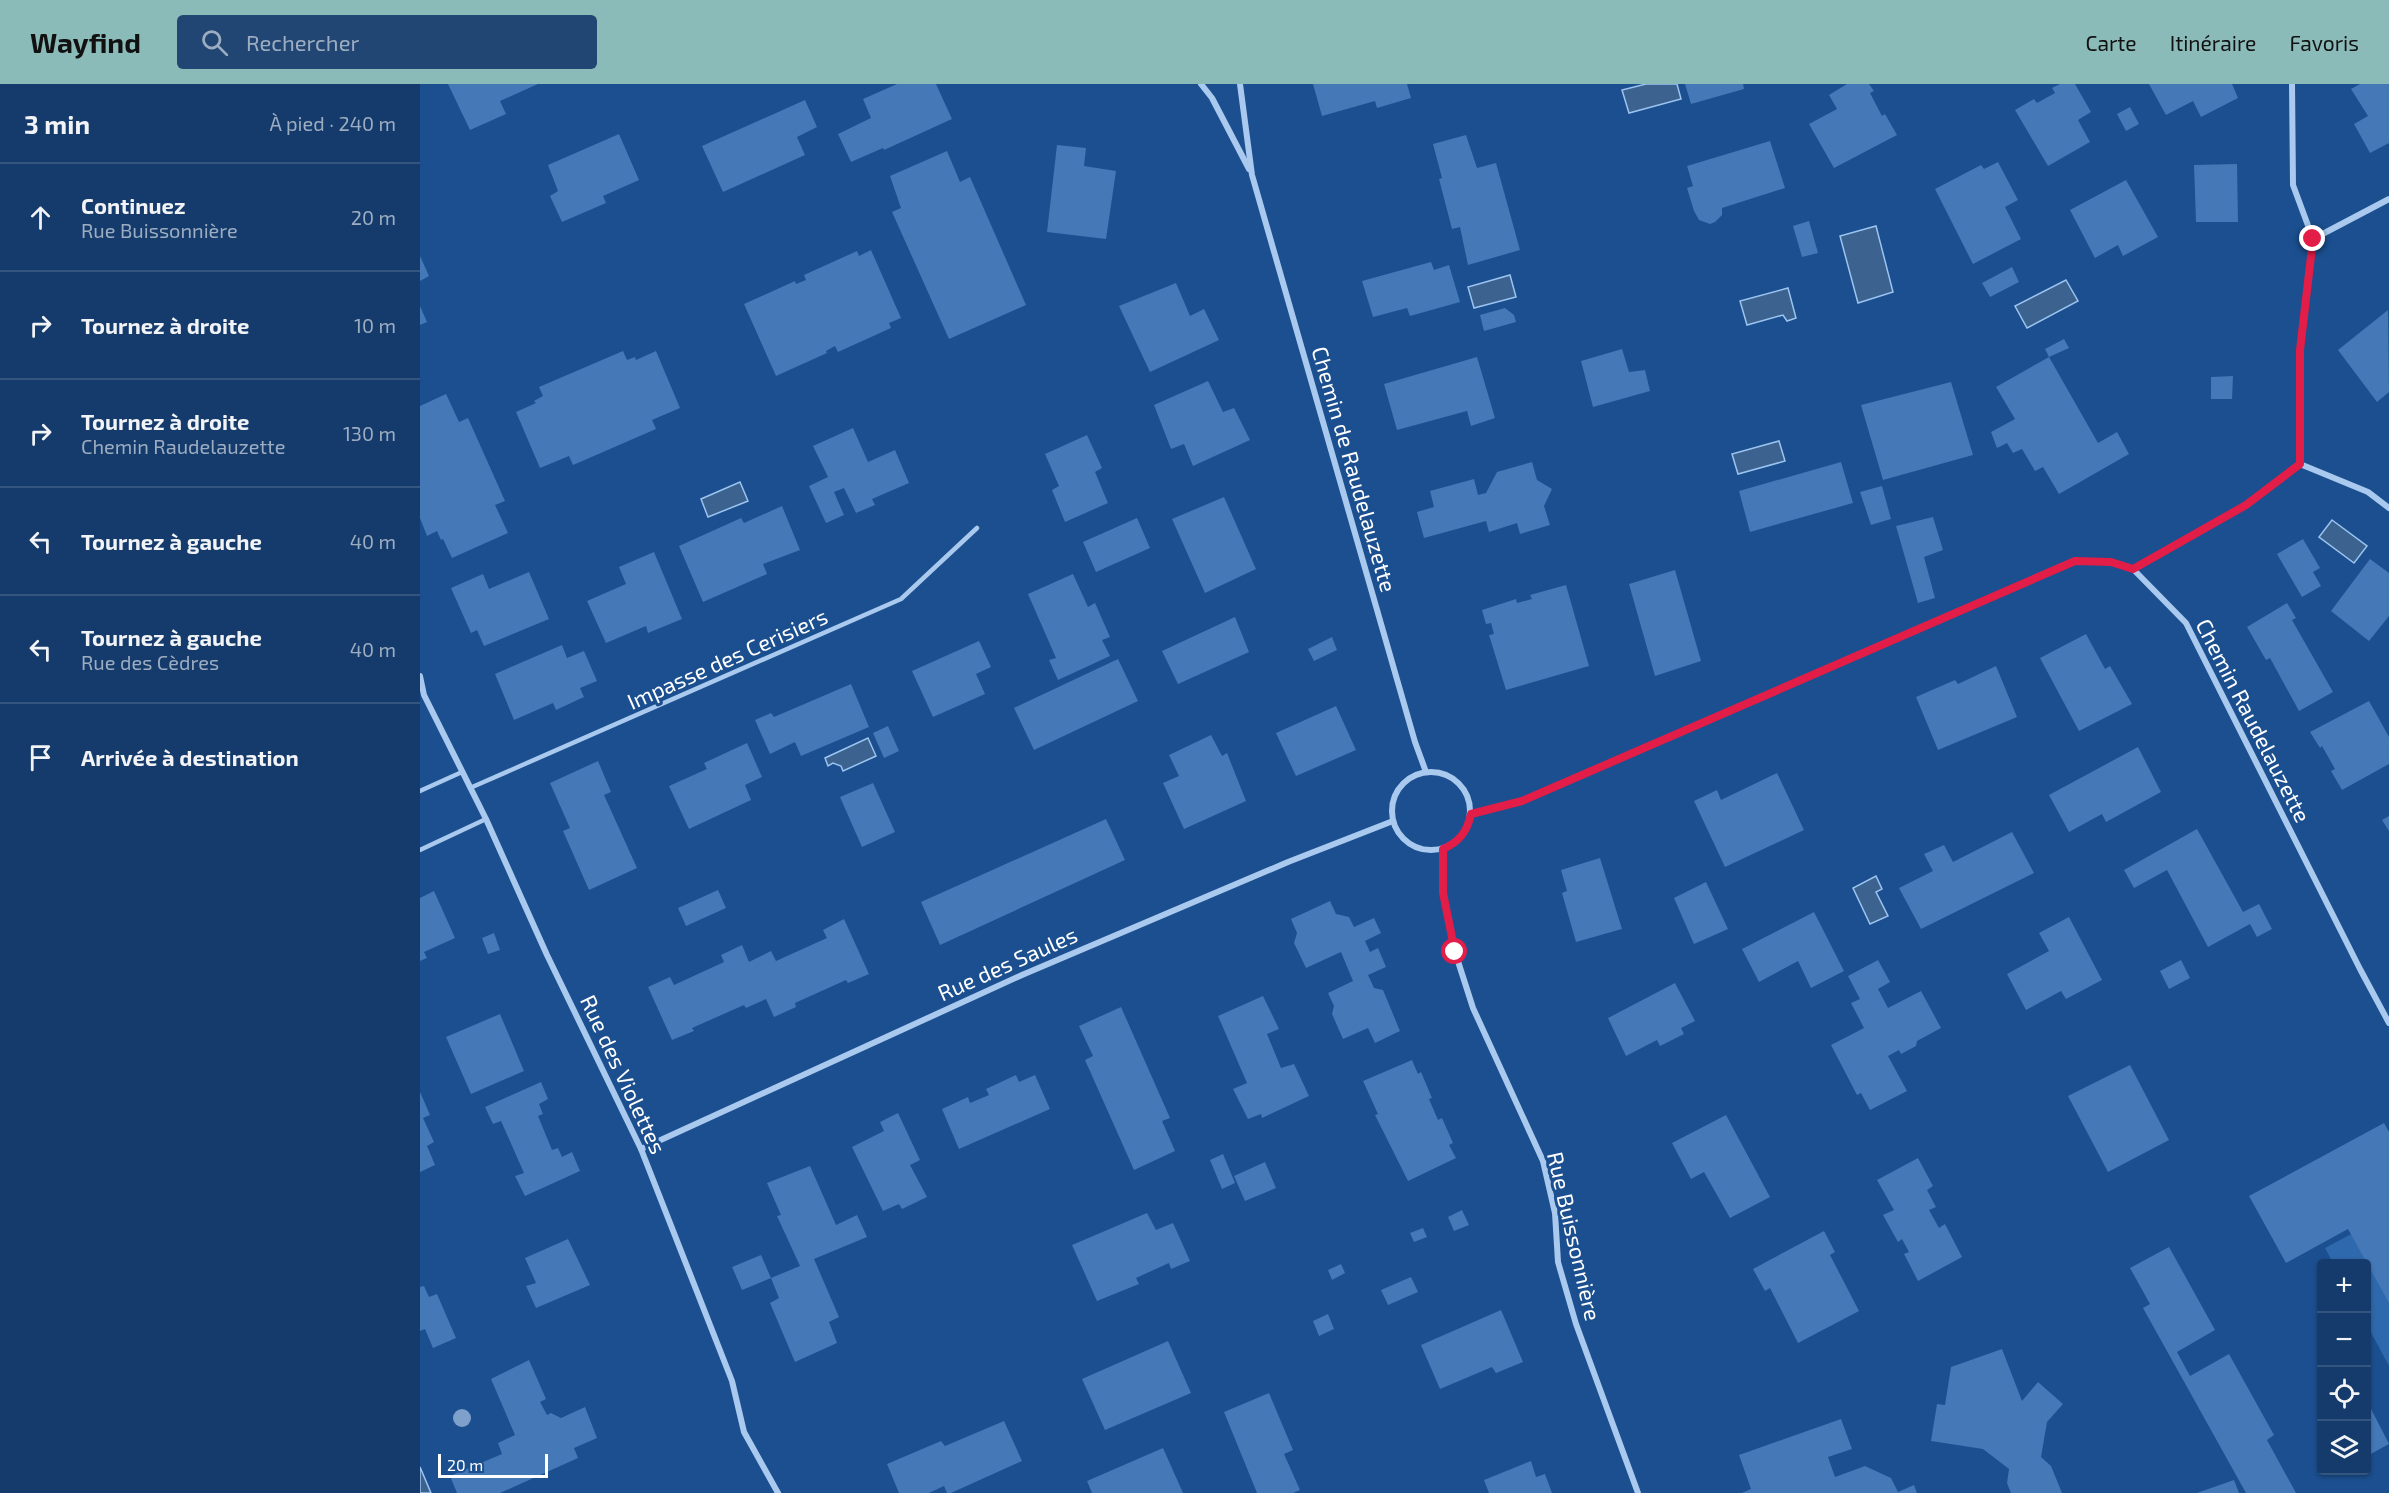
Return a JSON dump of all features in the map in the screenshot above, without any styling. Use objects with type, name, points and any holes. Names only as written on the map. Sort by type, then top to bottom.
[{"type":"street","name":"Chemin de Raudelauzette","points":[[1202,84],[1212,98],[1252,175]]},
{"type":"street","name":"Chemin de Raudelauzette","points":[[1240,84],[1252,175],[1415,742],[1426,772]]},
{"type":"street","points":[[2292,84],[2293,185],[2313,239],[2300,350],[2300,464]]},
{"type":"street","points":[[2313,239],[2389,199]]},
{"type":"street","points":[[2300,464],[2368,492],[2389,508]]},
{"type":"street","points":[[1471,814],[1522,801],[2075,561],[2111,562],[2133,569],[2246,505],[2300,464]]},
{"type":"street","name":"Chemin Raudelauzette","points":[[2133,569],[2186,623],[2389,1023]]},
{"type":"street","name":"Rue des Violettes","points":[[420,676],[424,695],[486,819],[547,955],[641,1149],[732,1381],[744,1432],[778,1493]]},
{"type":"street","points":[[1426,772],[1443,773],[1459,783],[1468,796],[1471,814],[1468,827],[1460,839],[1443,849],[1423,850],[1408,843],[1400,835],[1393,821],[1392,807],[1400,787],[1413,777],[1426,772]]},
{"type":"street","name":"Rue des Saules","points":[[641,1149],[1033,970],[1288,862],[1393,821]]},
{"type":"street","name":"Rue Buissonnière","points":[[1443,849],[1443,893],[1455,952],[1473,1008],[1543,1161],[1555,1213],[1558,1262],[1576,1324],[1638,1493]]},
{"type":"lane","name":"Impasse des Cerisiers","points":[[470,788],[901,600],[977,528]]},
{"type":"lane","points":[[420,792],[462,772]]},
{"type":"lane","points":[[420,850],[486,819]]},
{"type":"shaded area","points":[[1646,84],[1677,84],[1681,99],[1629,113],[1622,90]]},
{"type":"shaded area","points":[[1876,226],[1893,292],[1858,303],[1840,236]]},
{"type":"shaded area","points":[[1510,275],[1516,297],[1474,308],[1468,287]]},
{"type":"shaded area","points":[[2066,280],[2078,301],[2027,328],[2015,306]]},
{"type":"shaded area","points":[[1788,288],[1796,318],[1787,321],[1783,315],[1747,325],[1740,301]]},
{"type":"shaded area","points":[[1779,441],[1785,461],[1738,474],[1732,454]]},
{"type":"shaded area","points":[[740,482],[748,501],[708,517],[701,499]]},
{"type":"shaded area","points":[[2332,520],[2367,546],[2354,563],[2319,537]]},
{"type":"shaded area","points":[[868,738],[876,756],[843,771],[841,766],[833,763],[828,766],[825,758]]},
{"type":"shaded area","points":[[1876,876],[1882,889],[1876,892],[1888,916],[1870,924],[1853,888]]},
{"type":"shaded area","points":[[2389,1214],[2389,1366],[2371,1332],[2371,1259],[2331,1259],[2325,1248]]},
{"type":"shaded area","points":[[420,1467],[431,1493],[420,1493]]},
{"type":"building","points":[[448,84],[538,84],[500,101],[506,114],[470,130]]},
{"type":"building","points":[[897,84],[936,84],[952,119],[884,150],[883,148],[851,162],[838,134],[871,118],[863,99]]},
{"type":"building","points":[[1313,84],[1407,84],[1411,98],[1377,108],[1375,101],[1322,116]]},
{"type":"building","points":[[1685,84],[1743,84],[1744,89],[1691,104]]},
{"type":"building","points":[[1847,84],[1869,84],[1874,91],[1870,93],[1882,116],[1885,114],[1897,135],[1834,168],[1809,124],[1837,109],[1829,95]]},
{"type":"building","points":[[2060,84],[2075,84],[2091,112],[2078,120],[2090,142],[2048,166],[2015,110],[2034,99],[2037,103],[2055,93],[2052,88]]},
{"type":"building","points":[[2149,84],[2232,84],[2238,98],[2201,117],[2193,101],[2166,115]]},
{"type":"building","points":[[2360,84],[2389,84],[2389,143],[2370,153],[2354,124],[2368,116],[2351,89]]},
{"type":"building","points":[[805,100],[817,127],[797,137],[805,155],[723,192],[702,146]]},
{"type":"building","points":[[2130,107],[2139,124],[2126,131],[2117,114]]},
{"type":"building","points":[[619,134],[639,180],[603,196],[606,203],[562,222],[550,196],[558,191],[548,165]]},
{"type":"building","points":[[1466,135],[1477,168],[1496,163],[1520,250],[1468,265],[1460,227],[1452,229],[1433,144]]},
{"type":"building","points":[[1770,141],[1785,188],[1722,208],[1722,215],[1710,224],[1699,220],[1687,188],[1693,186],[1687,166]]},
{"type":"building","points":[[1057,145],[1086,148],[1084,166],[1116,171],[1106,239],[1047,232]]},
{"type":"building","points":[[947,151],[960,182],[970,177],[1026,305],[949,339],[892,212],[901,208],[890,176]]},
{"type":"building","points":[[1998,162],[2018,200],[2005,207],[2021,239],[1973,264],[1935,189],[1981,165],[1984,169]]},
{"type":"building","points":[[2237,164],[2238,222],[2196,222],[2194,165]]},
{"type":"building","points":[[2126,180],[2158,237],[2123,256],[2118,245],[2095,258],[2070,210]]},
{"type":"building","points":[[1809,221],[1818,253],[1802,257],[1793,226]]},
{"type":"building","points":[[871,250],[901,318],[889,323],[891,328],[838,352],[835,346],[826,351],[827,353],[776,376],[744,304],[795,281],[796,284],[806,280],[804,275],[857,251],[859,256]]},
{"type":"building","points":[[420,256],[429,276],[420,281]]},
{"type":"building","points":[[1431,262],[1434,270],[1449,265],[1460,302],[1410,316],[1407,308],[1373,317],[1362,281]]},
{"type":"building","points":[[2012,267],[2019,282],[1990,297],[1982,283]]},
{"type":"building","points":[[1176,283],[1190,316],[1204,309],[1219,340],[1150,372],[1119,306]]},
{"type":"building","points":[[420,306],[427,322],[420,325]]},
{"type":"building","points":[[1505,308],[1514,315],[1516,322],[1484,331],[1480,315]]},
{"type":"building","points":[[2388,310],[2389,392],[2377,402],[2338,350]]},
{"type":"building","points":[[2064,339],[2069,348],[2049,357],[2045,349]]},
{"type":"building","points":[[1622,349],[1629,372],[1645,370],[1650,391],[1593,407],[1581,361]]},
{"type":"building","points":[[623,351],[627,360],[635,357],[636,360],[656,351],[680,408],[652,420],[656,429],[573,465],[569,456],[540,468],[516,412],[536,403],[534,401],[543,396],[539,387]]},
{"type":"building","points":[[1477,357],[1495,418],[1471,426],[1467,411],[1397,430],[1384,384]]},
{"type":"building","points":[[2049,357],[2098,443],[2117,432],[2129,454],[2059,494],[2043,467],[2035,471],[2022,449],[2013,453],[2007,443],[1997,448],[1991,432],[2015,419],[1996,387]]},
{"type":"building","points":[[2233,376],[2232,399],[2211,399],[2211,377]]},
{"type":"building","points":[[1208,381],[1223,412],[1234,408],[1250,440],[1193,466],[1184,444],[1171,449],[1154,405]]},
{"type":"building","points":[[1951,382],[1973,455],[1883,480],[1861,405]]},
{"type":"building","points":[[446,394],[459,422],[468,418],[505,501],[495,505],[508,533],[452,558],[437,531],[427,536],[420,518],[420,406]]},
{"type":"building","points":[[853,428],[868,462],[895,450],[909,483],[872,499],[875,505],[856,513],[844,488],[834,492],[844,515],[826,523],[809,486],[828,477],[813,446]]},
{"type":"building","points":[[1087,435],[1102,468],[1095,472],[1108,503],[1065,522],[1052,490],[1059,486],[1045,454]]},
{"type":"building","points":[[1532,462],[1537,480],[1552,489],[1544,506],[1550,525],[1520,534],[1517,523],[1489,532],[1486,521],[1424,538],[1417,512],[1434,507],[1430,491],[1474,479],[1478,495],[1486,493],[1497,472]]},
{"type":"building","points":[[1841,462],[1853,503],[1750,532],[1739,491]]},
{"type":"building","points":[[1882,486],[1891,519],[1871,525],[1860,492]]},
{"type":"building","points":[[1224,497],[1256,569],[1205,593],[1172,519]]},
{"type":"building","points":[[782,506],[800,550],[763,564],[767,574],[703,602],[679,546],[741,518],[744,523]]},
{"type":"building","points":[[1933,517],[1943,550],[1924,557],[1935,598],[1918,603],[1896,526]]},
{"type":"building","points":[[1137,518],[1150,548],[1096,572],[1083,542]]},
{"type":"building","points":[[2303,539],[2320,568],[2313,572],[2321,586],[2302,597],[2277,554]]},
{"type":"building","points":[[654,552],[682,619],[648,633],[646,626],[606,643],[587,601],[626,584],[619,567]]},
{"type":"building","points":[[2370,559],[2389,573],[2389,616],[2369,641],[2331,611]]},
{"type":"building","points":[[1675,570],[1701,661],[1655,676],[1629,584]]},
{"type":"building","points":[[529,572],[549,619],[484,646],[477,630],[471,633],[451,588],[483,574],[489,589]]},
{"type":"building","points":[[1073,574],[1088,607],[1095,603],[1110,637],[1102,640],[1110,656],[1058,680],[1049,660],[1056,658],[1028,594]]},
{"type":"building","points":[[1566,585],[1589,666],[1506,690],[1489,635],[1494,634],[1491,623],[1486,624],[1482,610],[1516,599],[1517,603],[1532,599],[1530,595]]},
{"type":"building","points":[[2287,603],[2296,618],[2292,620],[2333,692],[2299,711],[2270,658],[2266,660],[2247,627]]},
{"type":"building","points":[[1235,617],[1249,652],[1178,684],[1162,651]]},
{"type":"building","points":[[2086,634],[2105,669],[2110,666],[2132,704],[2079,731],[2040,658]]},
{"type":"building","points":[[1332,637],[1337,650],[1314,661],[1308,649]]},
{"type":"building","points":[[979,641],[991,667],[976,674],[985,694],[933,717],[912,671]]},
{"type":"building","points":[[562,645],[567,658],[584,651],[597,681],[580,688],[584,697],[556,710],[553,703],[514,720],[495,674]]},
{"type":"building","points":[[1118,659],[1138,701],[1034,750],[1014,708]]},
{"type":"building","points":[[1996,666],[2017,717],[1938,750],[1916,697],[1955,680],[1958,684]]},
{"type":"building","points":[[851,684],[869,727],[801,756],[795,742],[770,754],[755,720],[771,713],[774,717]]},
{"type":"building","points":[[2369,701],[2389,737],[2389,764],[2342,790],[2331,771],[2335,769],[2322,746],[2320,748],[2310,732]]},
{"type":"building","points":[[1336,706],[1356,750],[1296,776],[1276,733]]},
{"type":"building","points":[[888,726],[899,751],[884,758],[873,733]]},
{"type":"building","points":[[1211,735],[1222,756],[1227,753],[1246,801],[1184,829],[1163,783],[1179,776],[1169,755]]},
{"type":"building","points":[[747,743],[762,777],[745,785],[751,800],[689,829],[669,786],[707,769],[704,763]]},
{"type":"building","points":[[2138,747],[2161,792],[2106,822],[2102,814],[2069,832],[2049,795]]},
{"type":"building","points":[[598,761],[611,792],[604,795],[637,868],[589,890],[563,831],[570,828],[550,783]]},
{"type":"building","points":[[1777,773],[1804,830],[1725,867],[1694,801],[1717,790],[1721,800]]},
{"type":"building","points":[[873,783],[895,832],[862,847],[840,797]]},
{"type":"building","points":[[2389,816],[2389,831],[2382,820]]},
{"type":"building","points":[[1106,819],[1125,860],[940,945],[921,902]]},
{"type":"building","points":[[2197,829],[2243,912],[2259,904],[2272,929],[2257,937],[2250,924],[2208,947],[2167,870],[2134,888],[2124,870]]},
{"type":"building","points":[[2012,832],[2034,873],[1921,929],[1899,888],[1933,871],[1924,854],[1944,845],[1953,862]]},
{"type":"building","points":[[1600,858],[1622,929],[1576,942],[1562,893],[1567,891],[1561,870]]},
{"type":"building","points":[[1706,882],[1728,929],[1694,944],[1674,898]]},
{"type":"building","points":[[718,890],[726,908],[686,926],[678,908]]},
{"type":"building","points":[[434,891],[455,938],[424,952],[427,958],[420,961],[420,898]]},
{"type":"building","points":[[1330,901],[1336,914],[1349,917],[1354,927],[1374,918],[1381,933],[1365,941],[1370,952],[1378,948],[1386,967],[1368,975],[1374,988],[1383,990],[1400,1031],[1375,1043],[1368,1028],[1343,1039],[1332,1014],[1334,1006],[1328,993],[1353,981],[1341,952],[1306,968],[1294,943],[1297,933],[1291,919]]},
{"type":"building","points":[[1814,912],[1844,971],[1811,988],[1798,961],[1759,982],[1742,949]]},
{"type":"building","points":[[2069,917],[2102,980],[2066,999],[2061,991],[2026,1010],[2007,974],[2049,951],[2039,933]]},
{"type":"building","points":[[844,919],[869,974],[848,983],[846,980],[795,1003],[796,1007],[774,1017],[766,999],[746,1008],[744,1005],[692,1028],[694,1031],[672,1040],[648,987],[670,977],[674,985],[724,962],[721,955],[742,945],[749,962],[771,951],[776,961],[827,938],[823,930]]},
{"type":"building","points":[[494,933],[500,950],[488,954],[482,938]]},
{"type":"building","points":[[1878,960],[1890,982],[1878,989],[1888,1008],[1921,991],[1941,1028],[1917,1041],[1916,1046],[1901,1054],[1899,1050],[1888,1056],[1907,1091],[1870,1110],[1861,1093],[1857,1095],[1831,1045],[1864,1028],[1851,1003],[1860,999],[1848,976]]},
{"type":"building","points":[[2181,960],[2190,978],[2169,989],[2160,971]]},
{"type":"building","points":[[1675,983],[1695,1021],[1681,1028],[1684,1034],[1660,1046],[1657,1040],[1626,1056],[1608,1018]]},
{"type":"building","points":[[1263,996],[1279,1029],[1267,1034],[1281,1068],[1294,1064],[1309,1096],[1262,1118],[1261,1114],[1248,1119],[1233,1089],[1247,1083],[1218,1016]]},
{"type":"building","points":[[1121,1007],[1170,1118],[1162,1121],[1175,1151],[1134,1170],[1085,1060],[1093,1056],[1079,1026]]},
{"type":"building","points":[[500,1014],[524,1071],[471,1094],[446,1037]]},
{"type":"building","points":[[1412,1060],[1418,1074],[1421,1072],[1438,1120],[1442,1118],[1453,1143],[1449,1145],[1456,1158],[1408,1181],[1375,1115],[1378,1114],[1363,1081]]},
{"type":"building","points":[[2130,1065],[2169,1140],[2108,1172],[2068,1096]]},
{"type":"building","points":[[1016,1075],[1019,1082],[1035,1075],[1050,1109],[959,1149],[942,1109],[968,1097],[970,1103],[989,1095],[986,1089]]},
{"type":"building","points":[[541,1082],[548,1099],[539,1104],[543,1114],[538,1116],[552,1150],[558,1148],[562,1157],[572,1152],[580,1171],[525,1196],[515,1176],[524,1173],[501,1121],[493,1124],[485,1107]]},
{"type":"building","points":[[420,1092],[430,1115],[423,1118],[434,1142],[427,1146],[435,1165],[420,1172]]},
{"type":"building","points":[[898,1113],[920,1160],[910,1165],[927,1197],[902,1209],[899,1204],[883,1211],[852,1147],[884,1131],[880,1122]]},
{"type":"building","points":[[1726,1115],[1770,1197],[1730,1218],[1704,1172],[1691,1179],[1672,1143]]},
{"type":"building","points":[[2384,1123],[2389,1132],[2389,1303],[2371,1271],[2371,1259],[2365,1259],[2348,1229],[2286,1263],[2249,1196]]},
{"type":"building","points":[[1223,1154],[1235,1183],[1222,1189],[1210,1160]]},
{"type":"building","points":[[1918,1158],[1933,1186],[1927,1190],[1936,1207],[1929,1210],[1939,1228],[1945,1224],[1962,1257],[1918,1281],[1904,1254],[1909,1252],[1902,1239],[1898,1242],[1883,1215],[1894,1210],[1877,1180]]},
{"type":"building","points":[[1265,1162],[1276,1188],[1245,1201],[1234,1176]]},
{"type":"building","points":[[810,1166],[836,1225],[857,1215],[867,1237],[814,1259],[839,1317],[829,1322],[837,1343],[795,1362],[770,1303],[779,1298],[771,1278],[800,1266],[777,1216],[781,1215],[767,1183]]},
{"type":"building","points":[[1462,1210],[1469,1225],[1454,1231],[1448,1217]]},
{"type":"building","points":[[1147,1213],[1156,1230],[1173,1223],[1190,1261],[1171,1269],[1169,1263],[1136,1278],[1139,1284],[1097,1301],[1072,1245]]},
{"type":"building","points":[[1423,1228],[1427,1237],[1414,1242],[1410,1233]]},
{"type":"building","points":[[1824,1231],[1835,1252],[1830,1255],[1859,1311],[1798,1343],[1770,1288],[1765,1291],[1753,1269]]},
{"type":"building","points":[[568,1239],[590,1285],[536,1308],[526,1286],[536,1283],[525,1258]]},
{"type":"building","points":[[2169,1247],[2215,1330],[2177,1352],[2190,1376],[2229,1354],[2274,1435],[2267,1440],[2296,1493],[2246,1493],[2143,1308],[2150,1304],[2130,1268]]},
{"type":"building","points":[[761,1255],[771,1278],[742,1290],[732,1267]]},
{"type":"building","points":[[1341,1264],[1345,1273],[1332,1280],[1328,1270]]},
{"type":"building","points":[[1411,1277],[1418,1292],[1388,1305],[1381,1290]]},
{"type":"building","points":[[424,1286],[429,1297],[437,1294],[456,1338],[433,1348],[425,1329],[420,1331],[420,1287]]},
{"type":"building","points":[[1501,1310],[1523,1362],[1496,1373],[1492,1367],[1440,1389],[1421,1345]]},
{"type":"building","points":[[1328,1314],[1334,1329],[1319,1336],[1313,1321]]},
{"type":"building","points":[[1168,1341],[1191,1393],[1105,1430],[1082,1379]]},
{"type":"building","points":[[2002,1349],[2022,1401],[2038,1382],[2063,1404],[2047,1422],[2041,1457],[2051,1466],[2062,1493],[2011,1493],[2007,1483],[2009,1469],[1983,1449],[1931,1441],[1937,1404],[1945,1405],[1951,1367]]},
{"type":"building","points":[[529,1360],[546,1399],[540,1402],[547,1415],[551,1413],[561,1418],[585,1407],[597,1438],[574,1448],[578,1458],[500,1493],[457,1493],[450,1476],[502,1454],[498,1443],[515,1435],[491,1379]]},
{"type":"building","points":[[1269,1393],[1293,1450],[1284,1454],[1300,1490],[1293,1493],[1257,1493],[1224,1412]]},
{"type":"building","points":[[2371,1409],[2389,1444],[2371,1454]]},
{"type":"building","points":[[1841,1419],[1852,1449],[1828,1457],[1835,1477],[1865,1466],[1891,1478],[1898,1492],[1914,1485],[1917,1493],[1742,1493],[1751,1489],[1739,1455]]},
{"type":"building","points":[[1004,1421],[1022,1461],[951,1493],[947,1493],[944,1486],[929,1493],[899,1493],[887,1464],[941,1441],[945,1446]]},
{"type":"building","points":[[1163,1448],[1183,1493],[1092,1493],[1087,1481]]},
{"type":"building","points":[[1531,1461],[1536,1477],[1545,1474],[1552,1493],[1489,1493],[1484,1480]]},
{"type":"building","points":[[2234,1480],[2239,1493],[2197,1493]]},
{"type":"route","points":[[1455,952],[1443,893],[1443,849],[1460,839],[1468,827],[1471,814],[1522,801],[1581,777],[2075,561],[2111,562],[2133,569],[2246,505],[2300,464],[2300,350],[2313,239]]}]
